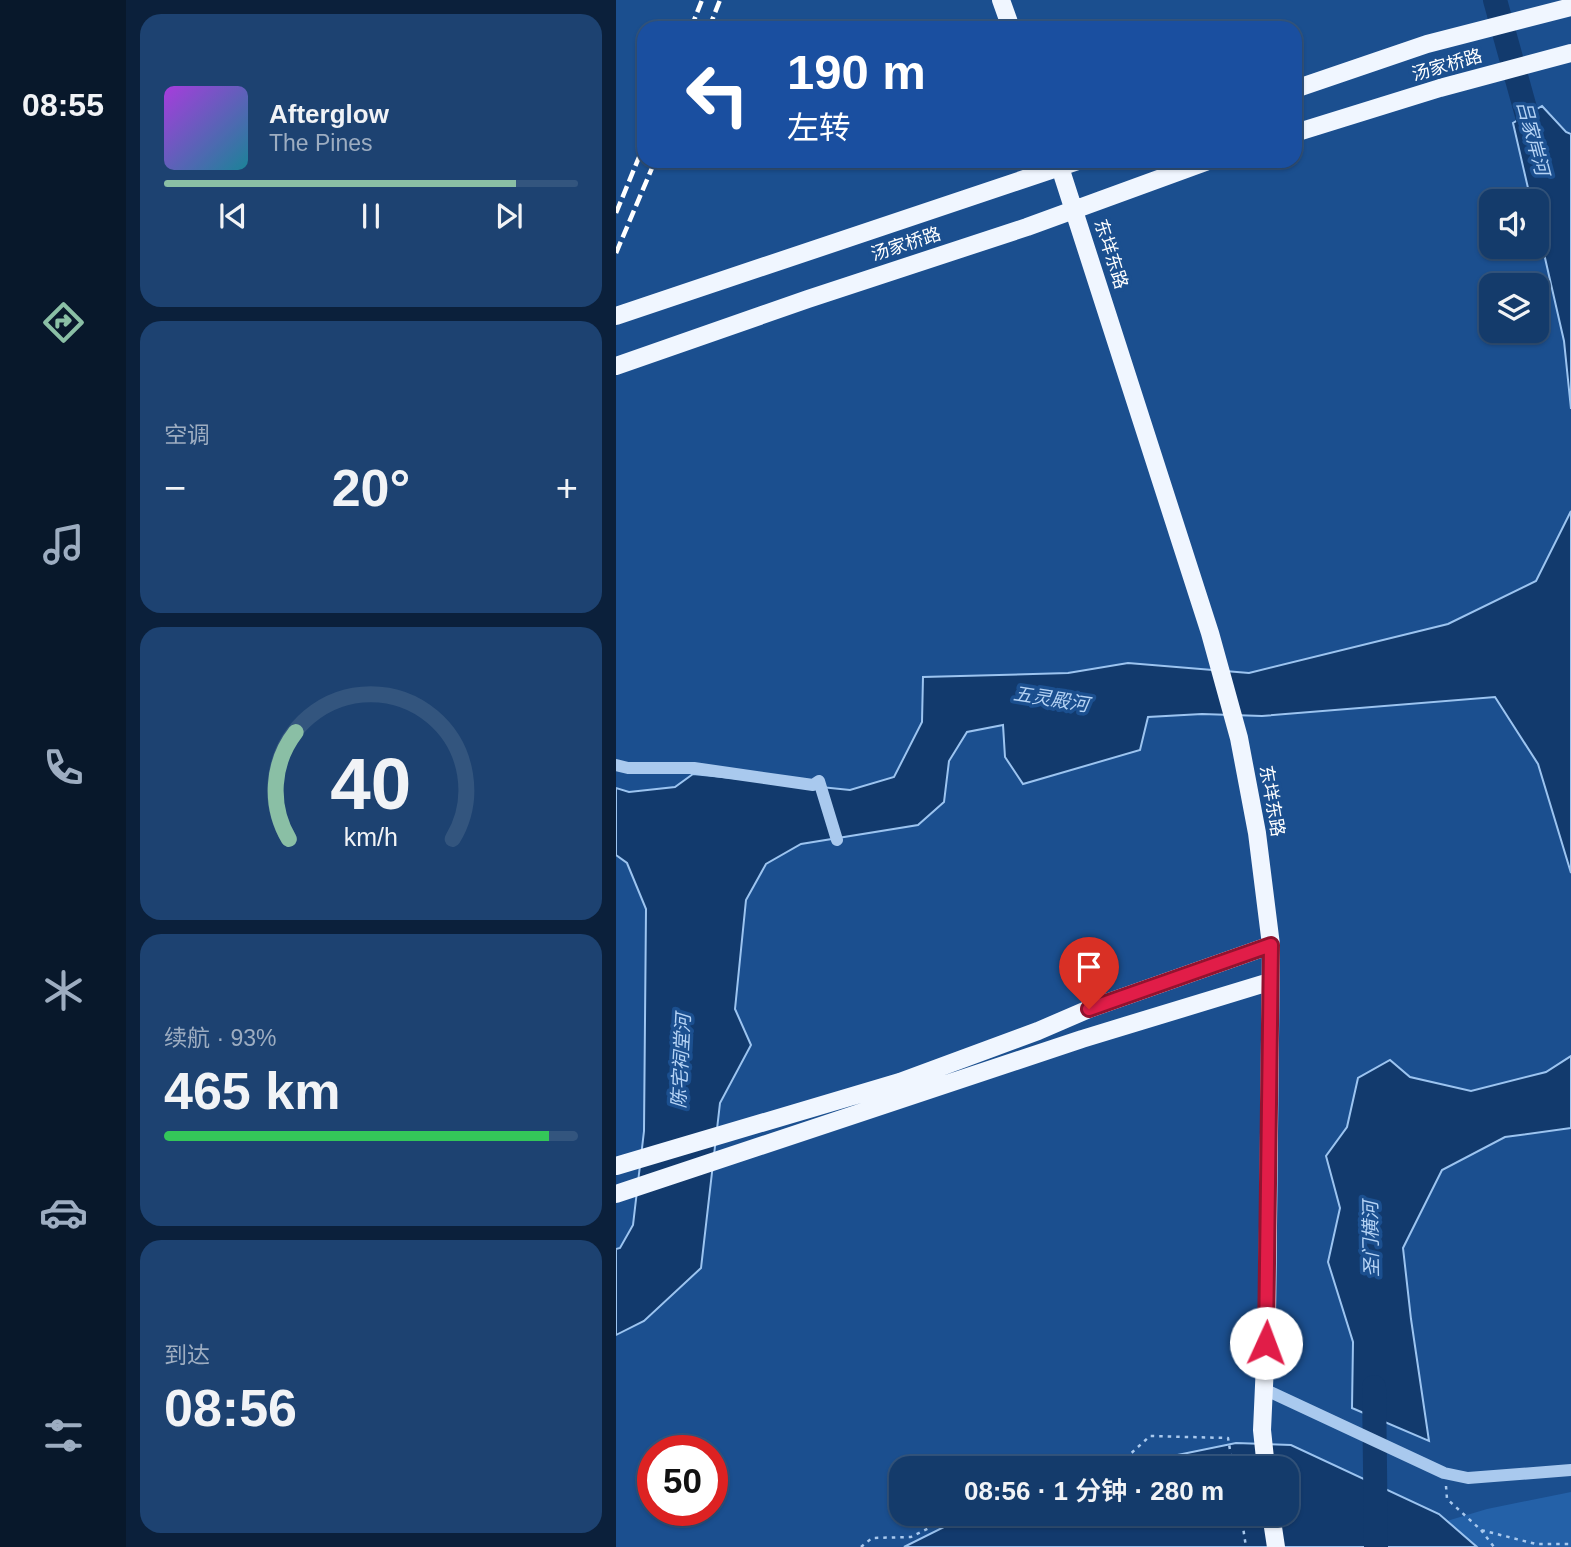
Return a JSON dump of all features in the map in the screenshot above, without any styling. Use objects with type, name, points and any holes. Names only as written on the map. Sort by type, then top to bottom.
[{"type":"main road","points":[[1001,0],[1008,21]]},
{"type":"main road","name":"汤家桥路","points":[[1302,87],[1427,44],[1568,8]]},
{"type":"main road","name":"汤家桥路","points":[[1302,131],[1440,88],[1571,52]]},
{"type":"main road","name":"汤家桥路","points":[[616,316],[1050,168]]},
{"type":"main road","name":"东垟东路","points":[[1066,168],[1075,209],[1210,633],[1239,738],[1257,833],[1271,945],[1267,1320],[1262,1430],[1265,1456]]},
{"type":"main road","name":"汤家桥路","points":[[616,366],[1189,168]]},
{"type":"main road","points":[[616,1166],[900,1082],[1038,1031],[1089,1009],[1271,945]]},
{"type":"main road","points":[[624,1191],[1082,1039],[1269,982]]},
{"type":"main road","points":[[1273,1526],[1276,1547]]},
{"type":"street","points":[[616,765],[628,768],[694,768],[813,785],[819,781],[837,840]]},
{"type":"street","points":[[1264,1389],[1444,1473],[1468,1478],[1571,1470]]},
{"type":"path","points":[[1127,1456],[1150,1436],[1228,1438],[1231,1456]]},
{"type":"path","points":[[1444,1473],[1447,1499],[1494,1547]]},
{"type":"path","points":[[861,1547],[872,1538],[911,1537],[933,1526]]},
{"type":"path","points":[[1243,1526],[1246,1547]]},
{"type":"path","points":[[1480,1530],[1536,1544],[1571,1544]]},
{"type":"shaded area","points":[[1571,1492],[1571,1547],[961,1547],[1168,1526],[1299,1526],[1299,1516],[1410,1532],[1487,1509]]},
{"type":"water","points":[[1542,106],[1571,134],[1571,409],[1564,341],[1545,259],[1549,259],[1549,189],[1528,189],[1513,123]]},
{"type":"water","points":[[1571,511],[1571,873],[1538,764],[1495,697],[1262,716],[1202,714],[1148,717],[1140,750],[1023,784],[1005,757],[1003,725],[967,732],[949,761],[944,802],[918,825],[801,844],[766,864],[746,900],[735,1009],[751,1045],[720,1103],[701,1268],[644,1321],[616,1335],[616,1249],[620,1248],[633,1225],[644,1131],[646,909],[627,863],[616,855],[616,788],[629,792],[675,787],[693,774],[850,790],[894,777],[922,722],[923,677],[1068,673],[1128,663],[1249,673],[1448,624],[1536,581]]},
{"type":"water","points":[[1571,1056],[1571,1128],[1505,1137],[1442,1170],[1403,1248],[1429,1441],[1352,1408],[1353,1342],[1328,1262],[1340,1208],[1326,1156],[1347,1127],[1358,1078],[1390,1060],[1410,1077],[1471,1091],[1546,1072]]},
{"type":"water","points":[[1236,1443],[1291,1445],[1439,1514],[1477,1547],[904,1547],[946,1526],[1299,1526],[1299,1456],[1173,1456]]},
{"type":"waterway","name":"吕家岸河","points":[[1495,0],[1536,148]]},
{"type":"waterway","name":"圣门横河","points":[[1374,1387],[1376,1547]]},
{"type":"railway","points":[[694,21],[702,0]]},
{"type":"railway","points":[[712,21],[720,0]]},
{"type":"railway","points":[[616,213],[637,162]]},
{"type":"railway","points":[[616,253],[652,168]]},
{"type":"route","points":[[1089,1009],[1271,945],[1266,1343]]},
{"type":"water label","name":"五灵殿河","points":[[1051,699]]},
{"type":"water label","name":"陈宅祠堂河","points":[[681,1061]]}]
